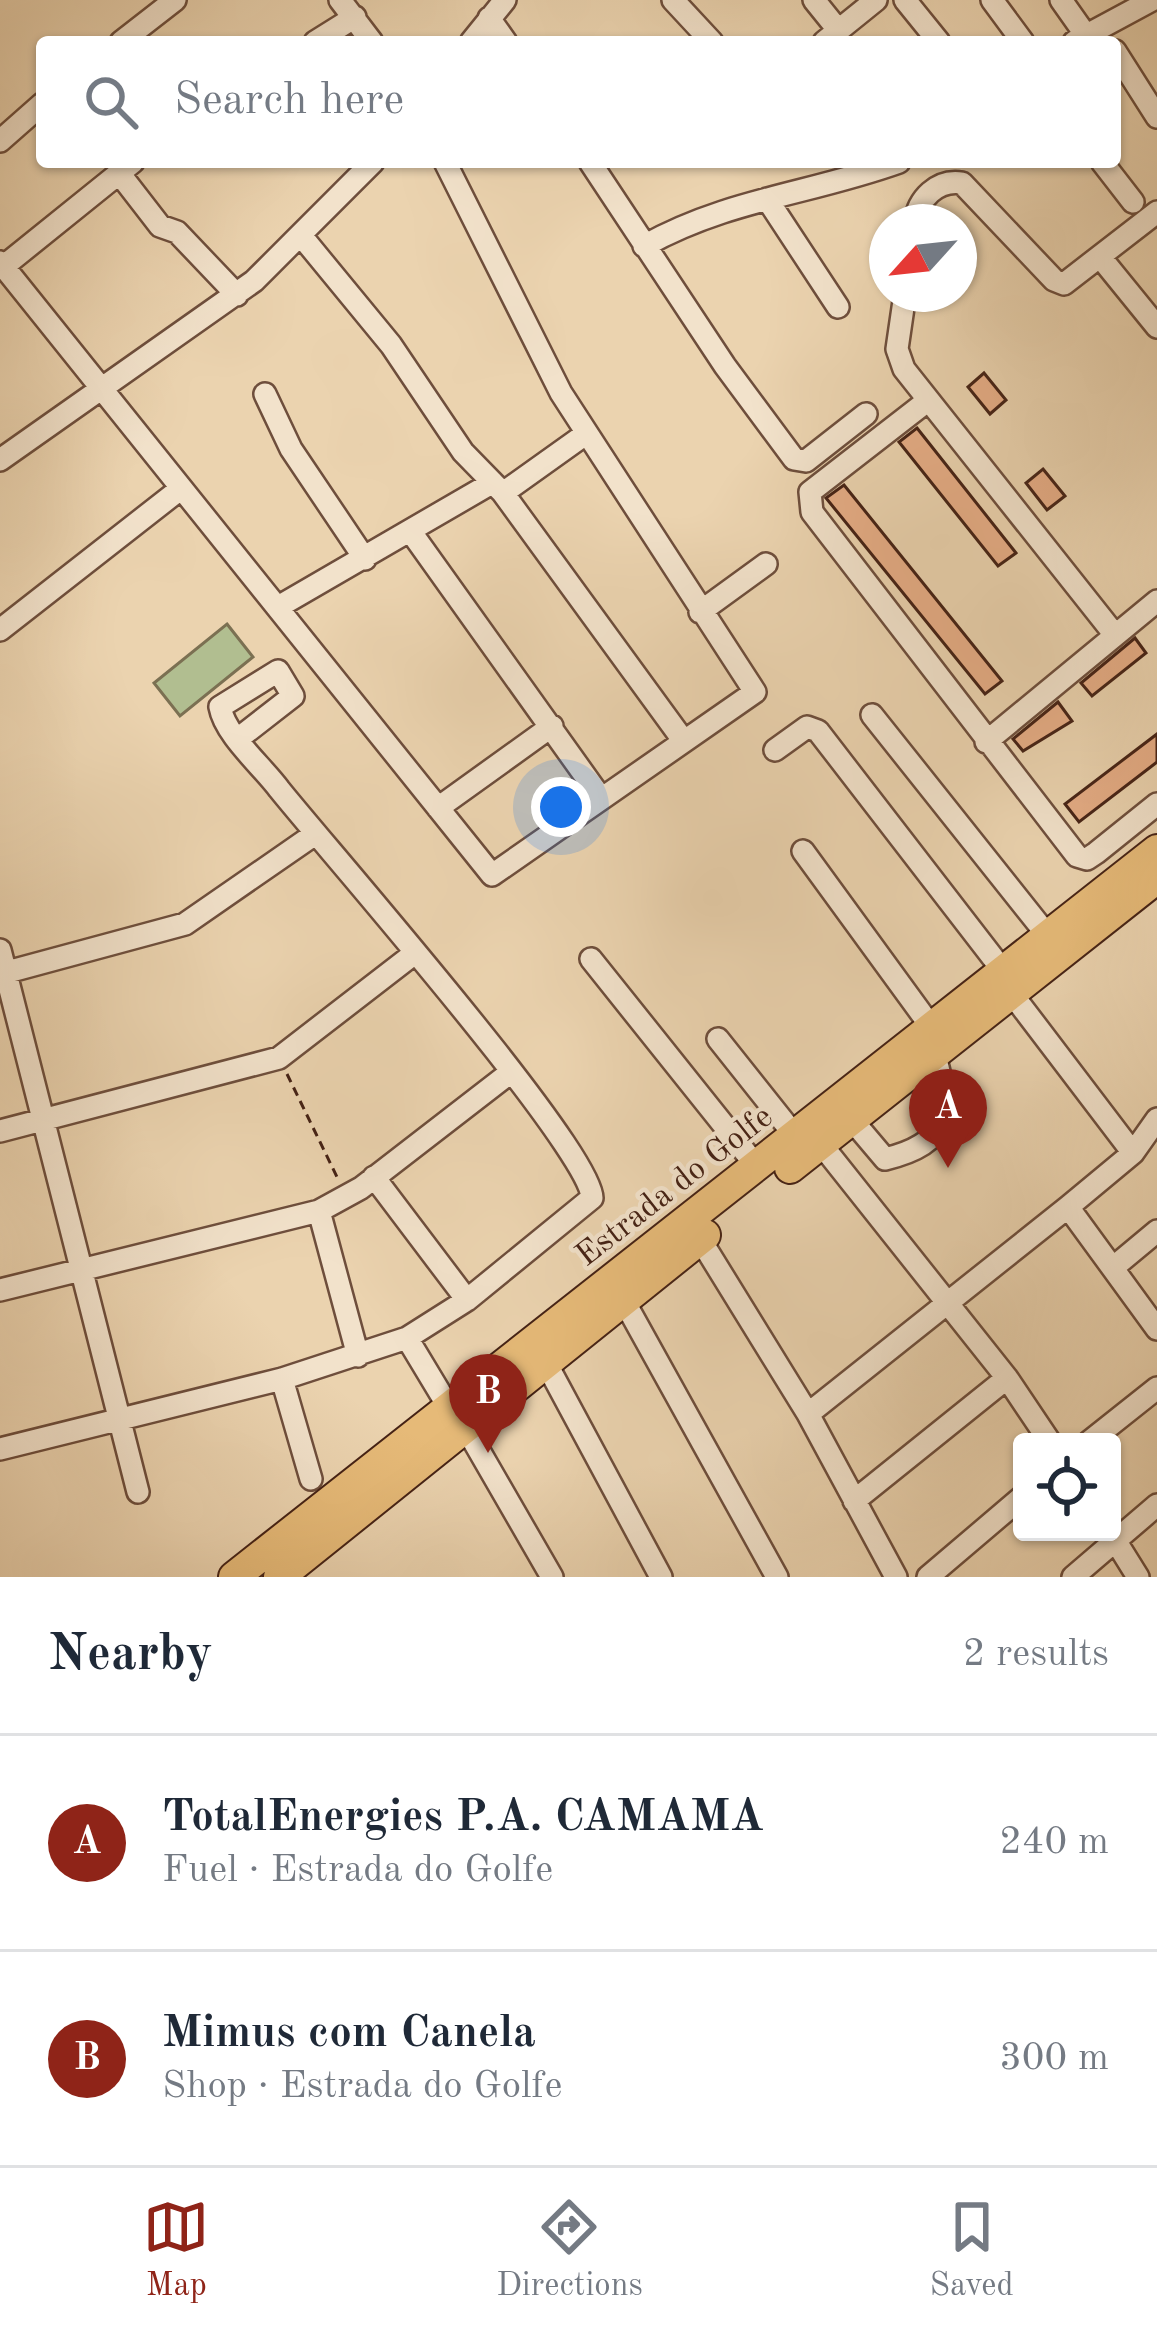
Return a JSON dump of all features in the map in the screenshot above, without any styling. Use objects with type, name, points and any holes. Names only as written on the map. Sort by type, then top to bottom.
[{"type":"highway","name":"Estrada do Golfe","points":[[1008,983],[1048,936],[1157,850]]},
{"type":"highway","name":"Estrada do Golfe","points":[[234,1577],[546,1363],[700,1239],[808,1141],[1008,983],[1157,878]]},
{"type":"highway","name":"Estrada do Golfe","points":[[279,1577],[758,1168],[852,1120],[934,1042]]},
{"type":"street","points":[[129,36],[176,0]]},
{"type":"street","points":[[674,0],[707,36]]},
{"type":"street","points":[[814,0],[832,36]]},
{"type":"street","points":[[835,36],[876,0]]},
{"type":"street","points":[[905,0],[934,36]]},
{"type":"street","points":[[992,0],[1019,36]]},
{"type":"street","points":[[1061,0],[1092,36],[1152,0]]},
{"type":"street","points":[[475,36],[495,7]]},
{"type":"street","points":[[495,7],[504,36]]},
{"type":"street","points":[[321,36],[348,9],[368,36]]},
{"type":"street","points":[[1121,60],[1157,116]]},
{"type":"street","points":[[0,141],[36,109]]},
{"type":"street","points":[[237,295],[178,232],[160,226],[126,168],[4,272],[105,389],[179,490],[492,875],[755,692],[561,393],[448,168]]},
{"type":"street","points":[[0,460],[237,295],[303,238],[367,168]]},
{"type":"street","points":[[600,168],[644,246],[794,459],[806,461],[866,414]]},
{"type":"street","points":[[1107,168],[1133,202]]},
{"type":"street","points":[[644,246],[693,218],[767,199],[842,172]]},
{"type":"street","points":[[920,204],[953,181],[962,183],[1054,280],[1072,280],[1157,212]]},
{"type":"street","points":[[767,199],[838,307]]},
{"type":"street","points":[[303,238],[391,346],[683,740]]},
{"type":"street","points":[[1101,258],[1157,327]]},
{"type":"street","points":[[903,312],[898,359],[926,402],[1115,635]]},
{"type":"street","points":[[265,394],[291,449],[365,559]]},
{"type":"street","points":[[926,402],[810,492],[807,502],[1077,856],[1087,859],[1157,804]]},
{"type":"street","points":[[278,607],[587,433]]},
{"type":"street","points":[[0,631],[179,490]]},
{"type":"street","points":[[411,532],[602,799]]},
{"type":"street","points":[[700,612],[766,564]]},
{"type":"street","points":[[986,742],[1157,601]]},
{"type":"street","points":[[872,715],[1048,936]]},
{"type":"street","points":[[437,808],[552,726]]},
{"type":"street","points":[[775,750],[807,727],[818,730],[1132,1153]]},
{"type":"street","points":[[0,1449],[282,1379],[406,1338],[466,1300],[592,1198],[583,1168],[511,1072],[239,738]]},
{"type":"street","points":[[138,1492],[47,1119],[2,965],[185,924],[315,834]]},
{"type":"street","points":[[802,850],[934,1042],[946,1109],[944,1124],[929,1139],[886,1159],[852,1120]]},
{"type":"street","points":[[0,1131],[279,1058],[415,953]]},
{"type":"street","points":[[591,959],[758,1168]]},
{"type":"street","points":[[718,1039],[946,1301],[1044,1433]]},
{"type":"street","points":[[0,1291],[319,1211],[347,1197],[511,1072]]},
{"type":"street","points":[[808,1414],[1068,1208],[1132,1153],[1157,1119]]},
{"type":"street","points":[[374,1177],[466,1300]]},
{"type":"street","points":[[1068,1208],[1157,1329]]},
{"type":"street","points":[[319,1211],[358,1355]]},
{"type":"street","points":[[1115,1267],[1157,1231]]},
{"type":"street","points":[[700,1239],[808,1414],[896,1577]]},
{"type":"street","points":[[624,1301],[777,1577]]},
{"type":"street","points":[[406,1338],[552,1577]]},
{"type":"street","points":[[546,1363],[661,1577]]},
{"type":"street","points":[[854,1501],[1007,1378]]},
{"type":"street","points":[[282,1379],[310,1479]]},
{"type":"street","points":[[1100,1433],[1157,1388]]},
{"type":"street","points":[[928,1577],[1013,1505]]},
{"type":"street","points":[[1121,1529],[1157,1505]]},
{"type":"street","points":[[1073,1577],[1106,1541]]},
{"type":"street","points":[[1116,1541],[1138,1577]]},
{"type":"path","points":[[279,1058],[347,1197]]},
{"type":"green space","points":[[227,624],[253,657],[180,716],[154,683]]},
{"type":"building","points":[[984,373],[1006,400],[990,414],[968,387]]},
{"type":"building","points":[[917,428],[1016,553],[998,566],[899,442]]},
{"type":"building","points":[[1043,469],[1065,496],[1047,510],[1026,483]]},
{"type":"building","points":[[844,485],[1002,681],[985,694],[826,498]]},
{"type":"building","points":[[1135,638],[1146,653],[1092,696],[1081,683]]},
{"type":"building","points":[[1058,702],[1072,721],[1023,751],[1013,739]]},
{"type":"building","points":[[1157,734],[1157,762],[1079,822],[1065,804]]},
{"type":"place","name":"TotalEnergies P.A. CAMAMA","points":[[948,1168]]},
{"type":"place","name":"Mimus com Canela","points":[[488,1453]]}]
